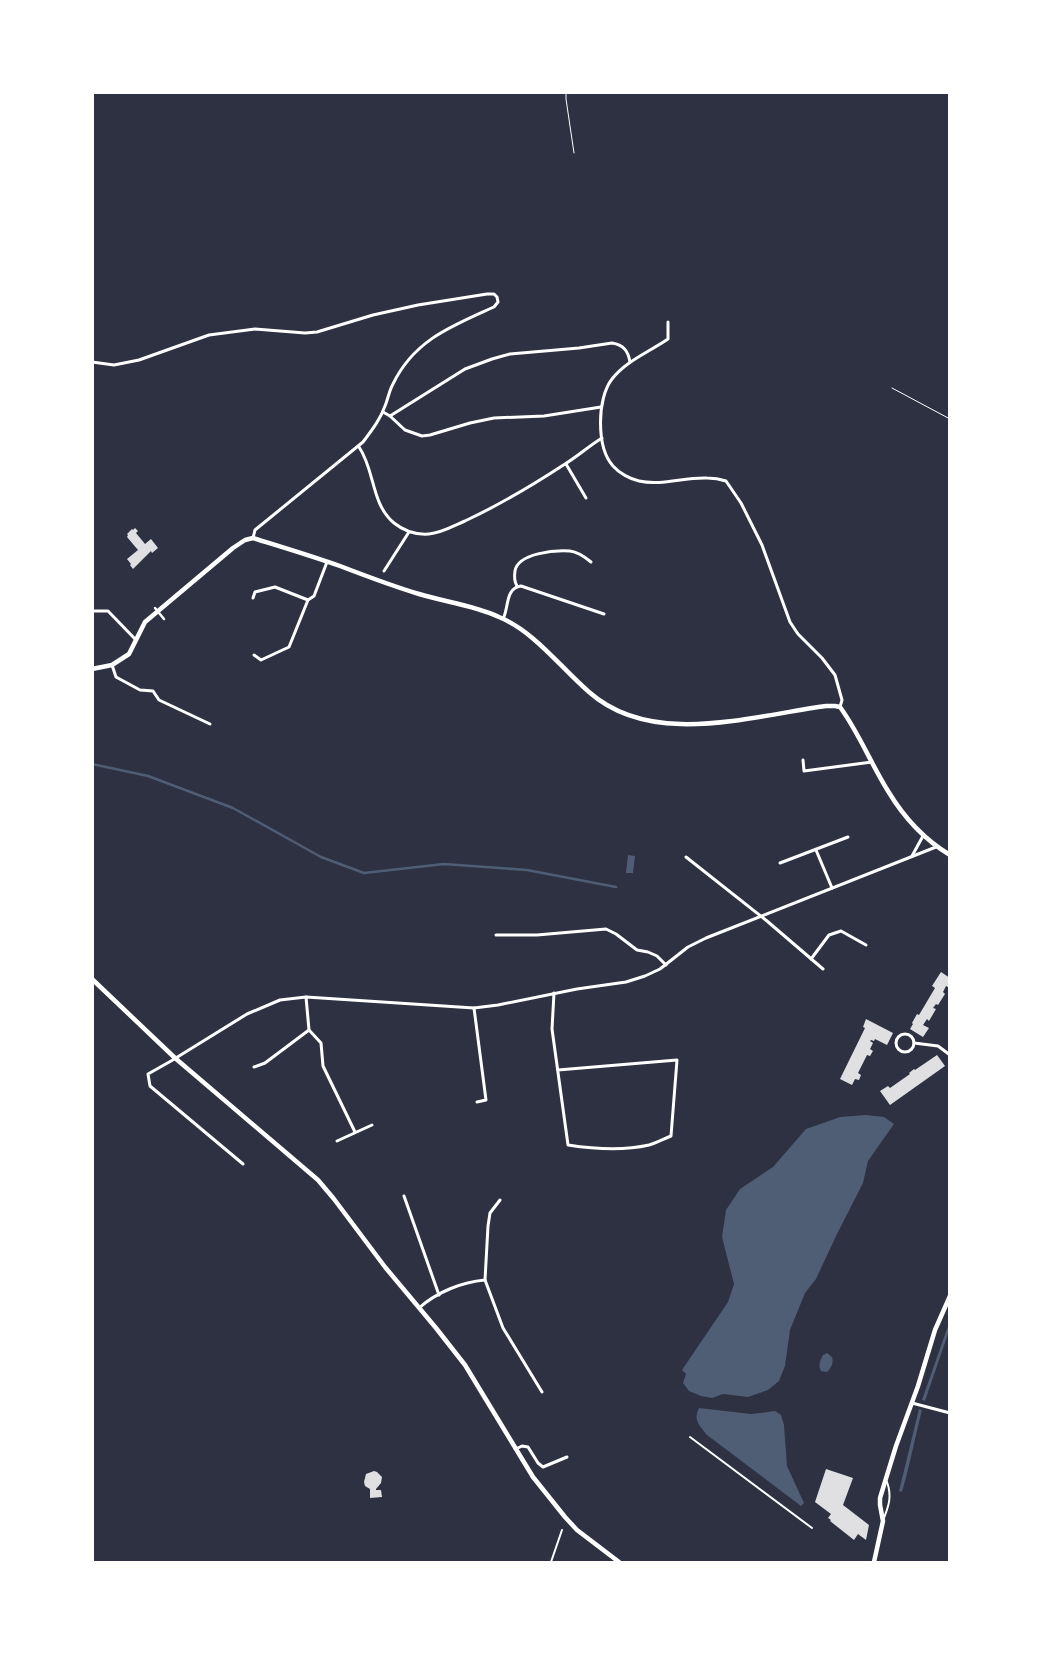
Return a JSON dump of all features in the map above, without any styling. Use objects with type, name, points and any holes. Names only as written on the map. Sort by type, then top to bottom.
[{"type":"street","points":[[92,362],[114,365],[139,360],[209,335],[255,329],[305,334],[373,315],[418,305],[487,294],[496,295],[498,302],[494,307],[456,324],[419,348],[398,373],[376,426],[359,447],[261,525],[254,532],[254,538]]},
{"type":"street","points":[[668,322],[668,339],[630,362],[612,379],[605,393],[601,407],[605,452],[612,465],[638,481],[656,483],[706,478],[726,480],[741,503],[762,545],[790,622],[798,634],[822,658],[835,675],[842,700],[840,707],[892,797],[923,836],[950,855]]},
{"type":"street","points":[[390,416],[465,369],[501,356],[612,343],[620,344],[624,348],[628,353],[630,362]]},
{"type":"street","points":[[382,412],[390,416],[406,430],[422,436],[494,418],[544,416],[601,407]]},
{"type":"street","points":[[359,447],[367,464],[375,493],[392,522],[409,532],[428,534],[439,532],[485,510],[566,464],[584,449],[603,438]]},
{"type":"street","points":[[566,464],[586,498]]},
{"type":"street","points":[[384,571],[409,532]]},
{"type":"street","points":[[92,670],[112,665],[129,654],[145,622],[156,609],[233,548],[245,540],[254,538],[419,594],[475,608],[503,618],[524,631],[589,693],[609,707],[630,717],[666,724],[694,724],[736,720],[826,706],[840,707]]},
{"type":"street","points":[[517,586],[514,581],[516,566],[524,558],[541,553],[571,551],[580,554],[591,562]]},
{"type":"street","points":[[254,655],[261,660],[289,647],[308,600],[314,596],[326,562]]},
{"type":"street","points":[[503,618],[510,592],[517,586],[604,614]]},
{"type":"street","points":[[254,598],[255,592],[275,587],[308,600]]},
{"type":"street","points":[[156,609],[164,619]]},
{"type":"street","points":[[92,610],[108,611],[136,640]]},
{"type":"street","points":[[112,665],[116,676],[140,690],[154,691],[159,700],[210,724]]},
{"type":"street","points":[[803,760],[804,771],[872,762]]},
{"type":"street","points":[[912,857],[923,836]]},
{"type":"street","points":[[780,863],[848,837]]},
{"type":"street","points":[[244,1164],[150,1086],[148,1074],[248,1014],[280,1000],[306,997],[474,1008],[626,982],[645,976],[666,964],[688,947],[706,938],[936,846]]},
{"type":"street","points":[[816,850],[832,888]]},
{"type":"street","points":[[686,857],[767,921],[823,970]]},
{"type":"street","points":[[496,936],[606,929],[637,950],[657,956],[666,964]]},
{"type":"street","points":[[811,959],[829,935],[841,931],[866,945]]},
{"type":"street","points":[[92,979],[175,1058],[318,1180],[370,1249],[465,1365],[533,1477],[565,1517],[584,1536],[619,1562]]},
{"type":"street","points":[[554,993],[552,1029],[568,1145],[596,1149],[631,1147],[649,1145],[671,1136],[677,1060],[558,1070]]},
{"type":"street","points":[[306,997],[309,1030],[321,1043],[323,1066],[355,1132]]},
{"type":"street","points":[[474,1008],[486,1100],[477,1102]]},
{"type":"street","points":[[254,1067],[265,1063],[309,1030]]},
{"type":"street","points":[[906,1034],[911,1037],[914,1043],[910,1050],[905,1052],[900,1050],[896,1043],[900,1036],[906,1034]]},
{"type":"street","points":[[914,1043],[938,1046],[950,1055]]},
{"type":"street","points":[[337,1140],[372,1125]]},
{"type":"street","points":[[404,1196],[438,1295]]},
{"type":"street","points":[[500,1200],[490,1213],[485,1280],[503,1328],[542,1392]]},
{"type":"street","points":[[419,1308],[438,1295],[466,1282],[485,1280]]},
{"type":"street","points":[[874,1562],[884,1521],[880,1498],[913,1404],[935,1330],[950,1296]]},
{"type":"street","points":[[913,1404],[928,1406],[950,1413]]},
{"type":"street","points":[[516,1449],[522,1446],[528,1447],[538,1464],[543,1467],[567,1457]]},
{"type":"lane","points":[[690,1437],[812,1528]]},
{"type":"lane","points":[[884,1521],[890,1502],[890,1491],[886,1481]]},
{"type":"lane","points":[[551,1562],[562,1530]]},
{"type":"path","points":[[566,92],[574,153]]},
{"type":"path","points":[[892,388],[950,419]]},
{"type":"water","points":[[628,855],[635,856],[633,873],[626,873]]},
{"type":"water","points":[[866,1115],[884,1117],[894,1124],[868,1161],[863,1183],[816,1279],[805,1293],[790,1330],[785,1366],[779,1381],[768,1390],[748,1397],[723,1394],[712,1398],[689,1391],[683,1383],[686,1374],[682,1370],[728,1302],[734,1284],[722,1237],[726,1210],[740,1189],[773,1167],[806,1129],[840,1117]]},
{"type":"water","points":[[949,1323],[949,1331],[925,1401],[922,1400]]},
{"type":"water","points":[[827,1353],[832,1357],[833,1361],[827,1372],[821,1371],[820,1361],[823,1355]]},
{"type":"water","points":[[699,1408],[751,1414],[775,1411],[781,1415],[784,1425],[787,1466],[804,1503],[801,1506],[707,1435],[697,1419]]},
{"type":"water","points":[[919,1409],[922,1410],[902,1492],[899,1491]]},
{"type":"building","points":[[135,528],[138,531],[136,533],[145,544],[151,539],[158,548],[152,553],[151,551],[133,569],[127,559],[138,550],[127,537],[127,534]]},
{"type":"building","points":[[941,972],[950,978],[950,988],[946,986],[943,992],[945,994],[938,1005],[936,1004],[933,1008],[936,1009],[929,1021],[927,1019],[923,1025],[929,1028],[923,1037],[910,1029],[917,1014],[919,1015],[935,988],[932,986]]},
{"type":"building","points":[[866,1019],[893,1033],[887,1045],[875,1039],[870,1041],[873,1043],[870,1049],[873,1051],[870,1056],[867,1055],[858,1073],[861,1075],[859,1080],[855,1079],[852,1085],[840,1079],[865,1028],[863,1027]]},
{"type":"building","points":[[937,1055],[945,1066],[890,1105],[880,1091],[888,1086],[890,1088],[914,1069]]},
{"type":"building","points":[[826,1469],[853,1478],[843,1505],[869,1525],[866,1540],[858,1534],[854,1540],[830,1521],[828,1518],[831,1514],[815,1502]]},
{"type":"building","points":[[374,1471],[382,1477],[381,1483],[376,1490],[381,1490],[382,1497],[370,1498],[370,1489],[365,1486],[364,1482],[366,1474]]},
{"type":"waterway","points":[[92,764],[148,776],[233,808],[321,857],[364,873],[444,864],[527,870],[616,887]]}]
